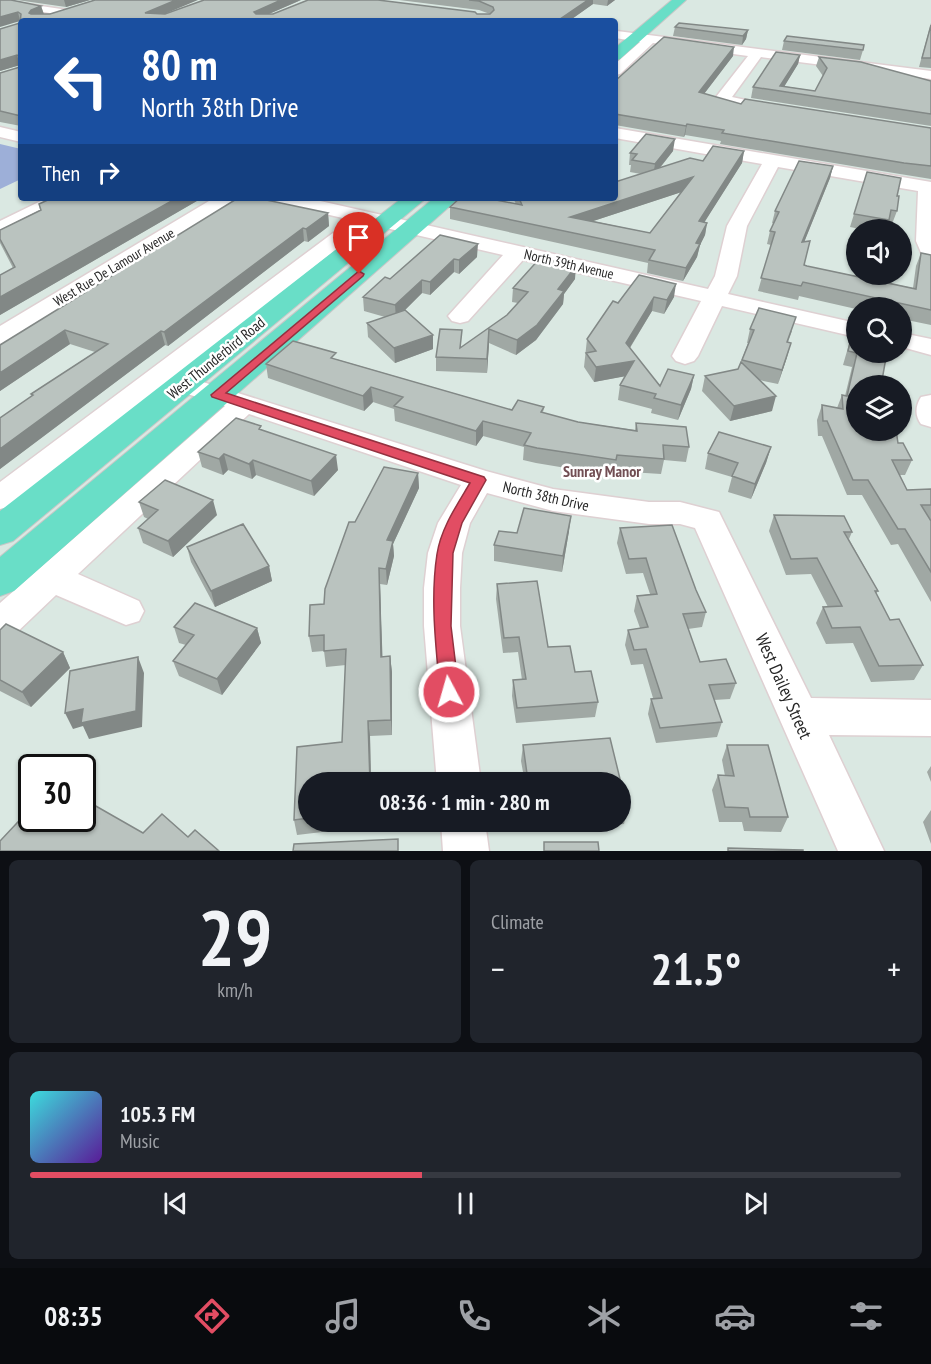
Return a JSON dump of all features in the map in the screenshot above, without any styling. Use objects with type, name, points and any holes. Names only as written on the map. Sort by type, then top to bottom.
[{"type":"main road","points":[[618,34],[660,0]]},
{"type":"main road","points":[[618,54],[643,38],[680,0]]},
{"type":"main road","name":"West Thunderbird Road","points":[[0,531],[66,463],[184,384],[339,244],[385,222],[408,201]]},
{"type":"main road","name":"West Thunderbird Road","points":[[0,580],[115,482],[231,399],[412,228],[444,201]]},
{"type":"street","points":[[0,2],[73,11],[50,18]]},
{"type":"street","points":[[618,36],[757,53],[883,76],[931,75]]},
{"type":"street","points":[[618,67],[643,38]]},
{"type":"street","points":[[757,53],[724,97],[725,101],[783,111]]},
{"type":"street","points":[[618,138],[929,188],[926,241],[930,251]]},
{"type":"street","points":[[686,356],[726,276],[737,226],[772,162]]},
{"type":"street","points":[[0,229],[56,201]]},
{"type":"street","name":"West Rue De Lamour Avenue","points":[[0,337],[223,201]]},
{"type":"street","name":"North 39th Avenue","points":[[295,201],[846,328]]},
{"type":"street","name":"West Thunderbird Road","points":[[0,498],[66,463],[339,244]]},
{"type":"street","points":[[459,315],[518,252]]},
{"type":"street","points":[[912,342],[931,347]]},
{"type":"street","name":"North 38th Drive","points":[[184,384],[478,480],[553,500],[604,509],[680,513],[708,520]]},
{"type":"street","name":"West Thunderbird Road","points":[[0,625],[53,578],[231,399]]},
{"type":"street","points":[[931,403],[931,418]]},
{"type":"street","points":[[66,463],[115,482]]},
{"type":"street","points":[[458,772],[442,626],[442,588],[445,553],[454,523],[478,480]]},
{"type":"street","name":"West Dailey Street","points":[[708,520],[861,851]]},
{"type":"street","points":[[53,578],[126,611]]},
{"type":"street","points":[[798,716],[931,718]]},
{"type":"street","points":[[464,832],[466,851]]},
{"type":"shaded area","points":[[0,144],[18,148],[18,180],[0,189]]},
{"type":"building","points":[[0,0],[41,6],[31,10],[29,13],[31,14],[50,14],[95,0],[176,0],[145,13],[165,14],[204,0],[281,0],[254,12],[273,14],[308,0],[378,0],[490,14],[494,10],[493,7],[479,1],[469,0],[588,0],[561,18],[21,18],[21,14],[18,12],[0,17]]},
{"type":"building","points":[[679,23],[748,30],[743,36],[675,27]]},
{"type":"building","points":[[18,24],[18,56],[0,60],[0,29]]},
{"type":"building","points":[[931,25],[931,58],[922,58]]},
{"type":"building","points":[[787,36],[864,45],[863,50],[784,41]]},
{"type":"building","points":[[664,37],[734,47],[699,92],[741,104],[745,99],[931,128],[931,166],[722,133],[724,130],[618,115],[618,78]]},
{"type":"building","points":[[776,52],[800,55],[780,86],[815,91],[827,68],[819,57],[861,62],[931,81],[931,114],[753,87]]},
{"type":"building","points":[[18,68],[18,115],[0,111],[0,73]]},
{"type":"building","points":[[646,134],[675,139],[655,164],[632,160],[637,154],[630,153]]},
{"type":"building","points":[[713,146],[744,151],[699,221],[707,223],[696,243],[700,244],[686,268],[649,260],[655,250],[450,207],[457,201],[501,201],[522,205],[520,201],[618,201],[618,181],[690,158],[703,161]],"holes":[[[693,177],[650,233],[570,217]]]},
{"type":"building","points":[[799,161],[833,166],[802,242],[810,241],[804,265],[846,274],[846,285],[897,285],[916,289],[921,253],[931,255],[931,310],[912,306],[912,297],[872,297],[803,282],[801,286],[761,278],[775,232],[770,231],[779,212],[775,211]]},
{"type":"building","points":[[867,172],[901,178],[897,196],[899,196],[897,211],[891,210],[889,219],[854,214]]},
{"type":"building","points":[[46,201],[172,201],[0,297],[0,275],[15,267],[0,239],[0,230],[41,210],[39,204]]},
{"type":"building","points":[[233,201],[271,201],[328,213],[306,229],[303,228],[164,332],[161,331],[0,449],[0,418],[33,395],[31,394],[108,344],[65,330],[0,373],[0,345]]},
{"type":"building","points":[[440,235],[478,244],[459,260],[454,259],[430,282],[422,280],[395,305],[363,297],[385,277],[390,279]]},
{"type":"building","points":[[540,258],[576,266],[558,289],[564,291],[537,325],[517,340],[489,329],[487,359],[436,357],[440,329],[462,330],[460,348],[507,315],[528,292],[513,288]]},
{"type":"building","points":[[639,275],[676,284],[667,300],[654,297],[626,343],[660,386],[668,369],[694,375],[681,405],[654,398],[656,394],[620,385],[634,361],[596,367],[586,353],[596,351],[587,339],[613,301],[618,303]]},
{"type":"building","points":[[759,308],[796,317],[787,342],[791,343],[782,370],[742,360],[754,330],[750,329]]},
{"type":"building","points":[[405,310],[433,335],[394,348],[367,323]]},
{"type":"building","points":[[293,341],[336,353],[331,358],[512,410],[518,400],[544,407],[541,412],[578,422],[637,431],[636,423],[686,427],[689,447],[663,445],[664,459],[617,455],[616,460],[524,445],[531,433],[483,421],[476,431],[394,406],[403,397],[371,387],[363,396],[266,364]]},
{"type":"building","points":[[741,362],[776,396],[734,406],[705,376],[738,369]]},
{"type":"building","points":[[855,363],[885,363],[883,375],[852,375]]},
{"type":"building","points":[[842,395],[846,396],[846,441],[898,441],[903,443],[912,460],[892,460],[907,490],[931,489],[931,505],[921,505],[931,521],[931,572],[905,529],[898,529],[868,480],[853,480],[827,421],[823,421],[822,405],[843,409]]},
{"type":"building","points":[[236,418],[261,426],[259,429],[336,455],[311,481],[253,460],[249,464],[224,454],[219,459],[198,452]]},
{"type":"building","points":[[719,432],[771,447],[755,484],[732,476],[738,463],[708,453]]},
{"type":"building","points":[[384,467],[418,473],[387,540],[393,541],[386,569],[379,568],[381,657],[390,656],[391,720],[368,721],[370,772],[298,772],[298,819],[294,820],[297,747],[342,742],[346,649],[324,651],[324,635],[309,636],[310,605],[324,604],[325,589],[349,522],[355,522]]},
{"type":"building","points":[[165,480],[213,500],[168,541],[138,528],[158,510],[139,502]]},
{"type":"building","points":[[524,508],[571,516],[563,556],[494,545],[499,531],[517,533]]},
{"type":"building","points":[[774,515],[844,516],[852,532],[844,532],[878,591],[875,591],[890,620],[899,619],[923,665],[879,666],[860,627],[832,628],[823,607],[842,606],[817,558],[791,559]]},
{"type":"building","points":[[243,524],[269,566],[211,591],[187,547]]},
{"type":"building","points":[[672,525],[706,612],[683,614],[700,662],[726,659],[736,683],[709,685],[722,722],[660,728],[651,699],[662,698],[646,649],[634,650],[628,630],[648,627],[637,596],[657,594],[646,558],[629,559],[620,528]]},
{"type":"building","points":[[537,581],[548,647],[570,646],[575,672],[591,671],[598,702],[517,708],[513,680],[526,679],[519,637],[504,638],[497,584]]},
{"type":"building","points":[[195,603],[257,628],[217,679],[173,661],[194,635],[174,627]]},
{"type":"building","points":[[6,624],[63,652],[22,692],[0,680],[0,630]]},
{"type":"building","points":[[138,657],[136,711],[81,723],[83,709],[65,713],[70,671]]},
{"type":"building","points":[[610,738],[618,772],[527,772],[523,745]]},
{"type":"building","points":[[727,745],[768,745],[788,817],[750,817],[748,808],[725,807],[718,775],[734,776]]},
{"type":"building","points":[[96,806],[143,833],[162,814],[188,837],[195,830],[219,851],[0,851],[0,841],[18,822],[18,832],[96,832]]},
{"type":"building","points":[[398,839],[398,851],[293,851],[294,844]]},
{"type":"building","points":[[544,842],[598,842],[599,851],[544,851]]},
{"type":"building","points":[[728,848],[803,850],[803,851],[728,851]]},
{"type":"district","name":"Sunray Manor","points":[[602,471]]},
{"type":"route","points":[[359,274],[217,395],[478,480],[454,523],[445,553],[442,626],[449,692]]}]
